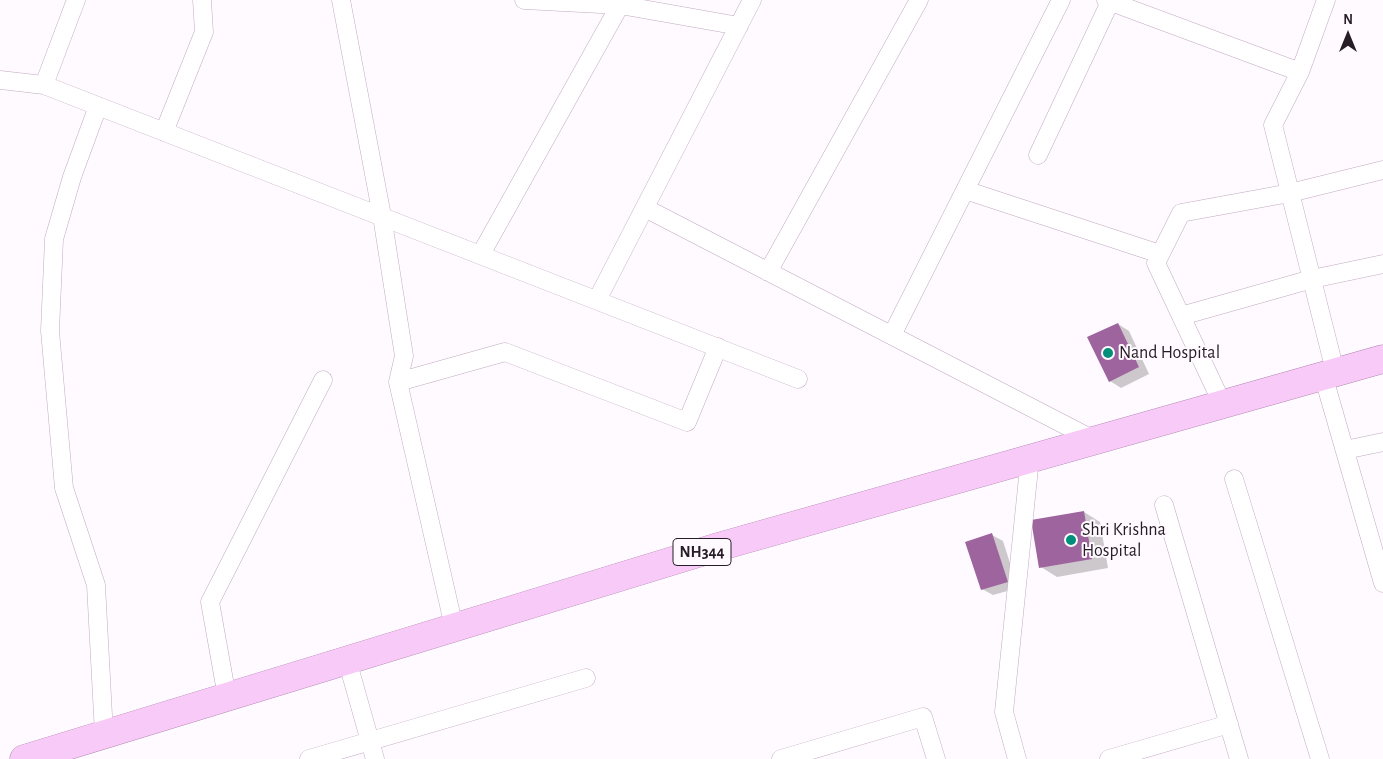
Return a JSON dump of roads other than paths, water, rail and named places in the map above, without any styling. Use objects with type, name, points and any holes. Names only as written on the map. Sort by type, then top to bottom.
[{"type":"highway","name":"NH344","points":[[24,759],[718,547],[1222,403],[1383,360]]},
{"type":"street","points":[[44,85],[76,0]]},
{"type":"street","points":[[164,132],[204,32],[202,0]]},
{"type":"street","points":[[341,0],[382,216],[404,356],[398,382],[454,628]]},
{"type":"street","points":[[524,0],[620,5],[739,26]]},
{"type":"street","points":[[597,300],[752,0]]},
{"type":"street","points":[[768,272],[919,0]]},
{"type":"street","points":[[892,335],[1060,0]]},
{"type":"street","points":[[1324,0],[1300,72],[1273,125],[1312,279],[1344,450],[1378,545],[1383,583]]},
{"type":"street","points":[[1038,155],[1108,1],[1300,72]]},
{"type":"street","points":[[481,254],[620,5]]},
{"type":"street","points":[[0,80],[44,85],[798,379]]},
{"type":"street","points":[[98,106],[72,177],[54,239],[50,331],[64,488],[96,585],[104,734]]},
{"type":"street","points":[[1222,403],[1156,263],[1181,213],[1290,193],[1383,170]]},
{"type":"street","points":[[965,190],[1160,254]]},
{"type":"street","points":[[645,208],[1094,440]]},
{"type":"street","points":[[1181,316],[1312,279],[1383,264]]},
{"type":"street","points":[[398,382],[505,352],[687,422],[718,347]]},
{"type":"street","points":[[227,696],[210,602],[323,380]]},
{"type":"street","points":[[1344,450],[1383,442]]},
{"type":"street","points":[[1017,759],[1004,712],[1030,458]]},
{"type":"street","points":[[1234,479],[1320,759]]},
{"type":"street","points":[[1164,505],[1239,759]]},
{"type":"street","points":[[347,660],[375,759]]},
{"type":"street","points":[[309,759],[586,678]]},
{"type":"street","points":[[781,759],[820,754],[923,717],[936,759]]},
{"type":"street","points":[[1108,759],[1229,724]]},
{"type":"place","name":"Nand Hospital","points":[[1108,353]]},
{"type":"place","name":"Shri Krishna Hospital","points":[[1071,540]]}]
